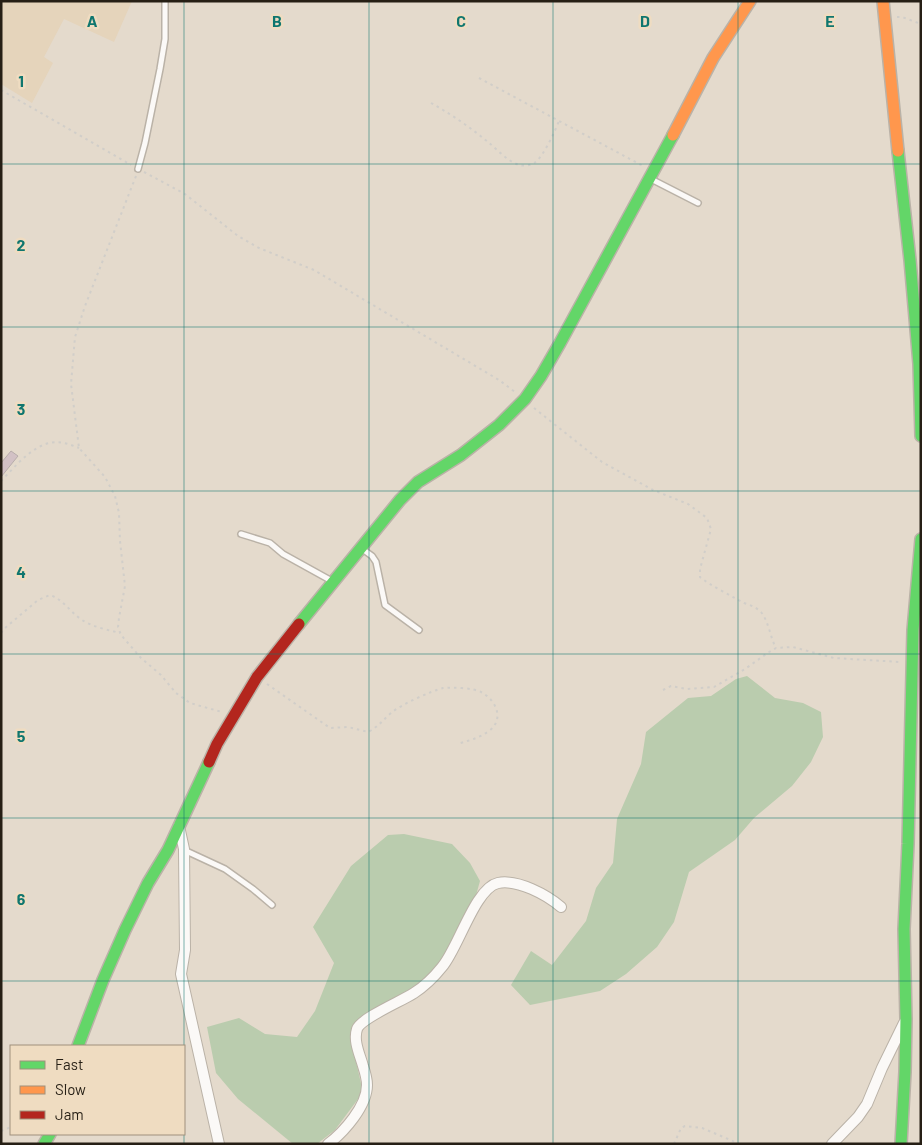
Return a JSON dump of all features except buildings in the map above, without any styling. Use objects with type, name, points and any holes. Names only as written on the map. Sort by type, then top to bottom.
[{"type":"street","points":[[78,1045],[103,980],[148,882],[168,850],[208,761],[257,677],[400,500],[418,482],[461,455],[499,425],[524,399],[555,351],[652,175],[713,58],[750,1]]},
{"type":"street","points":[[883,1],[912,279],[921,436]]},
{"type":"street","points":[[901,1144],[905,1072],[904,929],[913,630],[921,539]]},
{"type":"street","points":[[179,826],[184,850],[185,950],[181,974],[219,1144]]},
{"type":"street","points":[[328,1144],[338,1137],[354,1116],[364,1098],[367,1084],[364,1067],[357,1048],[356,1030],[370,1016],[415,992],[431,980],[449,958],[470,914],[485,893],[493,885],[499,883],[509,884],[532,889],[550,898],[561,907]]},
{"type":"street","points":[[832,1144],[858,1117],[867,1104],[906,1019]]},
{"type":"lane","points":[[138,169],[145,143],[165,39],[166,1]]},
{"type":"lane","points":[[652,175],[698,203]]},
{"type":"lane","points":[[241,534],[270,543],[283,554],[333,582]]},
{"type":"lane","points":[[361,547],[376,562],[385,605],[419,630]]},
{"type":"lane","points":[[184,850],[225,869],[272,905]]},
{"type":"path","points":[[885,17],[902,17],[921,24]]},
{"type":"path","points":[[479,78],[559,121],[652,175]]},
{"type":"path","points":[[1,90],[185,194],[238,236],[258,248],[314,270],[329,278],[499,380],[524,399],[543,417],[602,462],[653,490],[688,504],[707,518],[711,530],[700,569],[700,576],[706,582],[756,608],[761,613],[776,648]]},
{"type":"path","points":[[431,103],[445,111],[519,165],[528,166],[536,163],[551,140],[559,121]]},
{"type":"path","points":[[79,448],[71,384],[75,337],[85,306],[138,169]]},
{"type":"path","points":[[1,481],[28,455],[44,444],[62,442],[79,448],[105,477],[115,496],[119,513],[125,586],[118,627],[124,640],[161,675],[176,693],[190,703],[234,715]]},
{"type":"path","points":[[1,633],[38,600],[50,595],[65,603],[83,620],[106,630],[120,633]]},
{"type":"path","points":[[663,690],[671,686],[687,688],[714,687],[745,670],[776,648],[793,647],[834,658],[912,664]]},
{"type":"path","points":[[257,677],[330,728],[348,727],[368,732],[381,724],[396,710],[434,691],[450,688],[480,691],[497,708],[499,713],[496,722],[490,730],[479,737],[457,744]]},
{"type":"path","points":[[674,1144],[682,1128],[692,1126],[740,1144]]},
{"type":"shaded area","points":[[1,1],[132,1],[114,42],[64,19],[44,57],[53,63],[32,103],[1,84]]},
{"type":"green space","points":[[747,676],[775,698],[803,703],[821,712],[823,737],[811,762],[792,786],[754,818],[735,840],[689,872],[674,922],[657,947],[626,974],[600,991],[530,1005],[511,985],[531,951],[552,965],[586,921],[596,888],[613,863],[617,819],[641,764],[646,732],[688,698],[711,696],[736,679]]},
{"type":"green space","points":[[404,834],[452,844],[470,863],[480,881],[475,899],[442,964],[411,991],[361,1019],[352,1044],[362,1088],[361,1095],[335,1130],[317,1144],[293,1144],[238,1099],[216,1073],[207,1027],[239,1018],[265,1034],[297,1037],[315,1011],[334,963],[313,927],[351,866],[388,835]]},
{"type":"traffic: fast","points":[[299,624],[400,500],[418,482],[461,455],[499,425],[525,399],[560,343],[673,135]]},
{"type":"traffic: fast","points":[[898,151],[919,364],[921,436]]},
{"type":"traffic: fast","points":[[901,1144],[905,1072],[904,929],[913,630],[921,539]]},
{"type":"traffic: fast","points":[[78,1045],[103,980],[125,930],[148,883],[168,850],[209,762]]},
{"type":"traffic: fast","points":[[44,1144],[49,1135]]},
{"type":"traffic: slow","points":[[673,135],[713,58],[750,1]]},
{"type":"traffic: slow","points":[[883,1],[898,151]]},
{"type":"traffic: jam","points":[[209,762],[217,744],[257,677],[299,624]]}]
